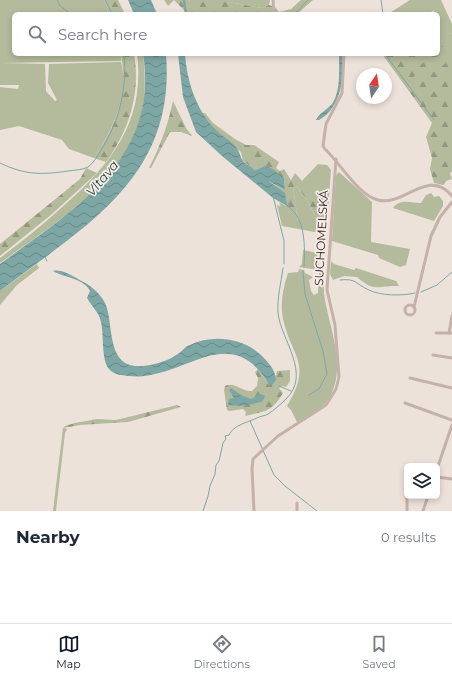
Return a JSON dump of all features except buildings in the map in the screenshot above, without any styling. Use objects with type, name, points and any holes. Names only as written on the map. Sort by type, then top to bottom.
[{"type":"street","points":[[273,0],[274,12]]},
{"type":"street","points":[[344,56],[342,93],[326,124],[323,146],[336,159],[364,193],[378,200],[385,201],[432,185],[442,187],[452,196]]},
{"type":"street","name":"SUCHOMELSKÁ","points":[[254,511],[253,459],[284,432],[321,409],[330,401],[339,377],[335,325],[327,290],[336,159]]},
{"type":"street","points":[[414,307],[431,236],[440,217],[452,202]]},
{"type":"street","points":[[436,333],[450,333],[452,316]]},
{"type":"street","points":[[433,355],[452,358]]},
{"type":"street","points":[[410,378],[452,388]]},
{"type":"street","points":[[405,403],[452,420]]},
{"type":"street","points":[[439,463],[452,425]]},
{"type":"street","points":[[440,477],[452,479]]},
{"type":"street","points":[[407,499],[407,511]]},
{"type":"street","points":[[423,511],[427,499]]},
{"type":"street","points":[[297,503],[297,511]]},
{"type":"green space","points":[[0,0],[104,0],[110,12],[12,12],[12,56],[121,56],[121,61],[1,63],[45,64],[46,91],[55,101],[57,100],[48,83],[49,64],[121,62],[123,87],[118,112],[107,136],[94,158],[69,149],[62,140],[19,126],[0,130],[0,87],[18,89],[19,85],[0,85]]},
{"type":"green space","points":[[104,0],[118,0],[124,12],[110,12]]},
{"type":"green space","points":[[164,0],[174,0],[168,6]]},
{"type":"green space","points":[[174,0],[188,0],[190,2],[229,2],[262,8],[269,5],[275,7],[279,12],[186,12]]},
{"type":"green space","points":[[188,0],[270,0],[269,5],[262,8],[229,2],[190,2]]},
{"type":"green space","points":[[301,0],[313,0],[299,12],[279,12],[291,9]]},
{"type":"green space","points":[[410,0],[441,0],[452,24],[452,33],[450,33],[452,43],[452,146],[391,56],[440,56],[440,12],[434,12],[435,10],[431,12],[391,12]]},
{"type":"green space","points":[[440,31],[444,35],[452,33],[452,48],[445,38],[440,41]]},
{"type":"green space","points":[[440,43],[452,58],[452,172],[450,173],[452,179],[446,181],[443,185],[434,183],[430,169],[432,158],[426,137],[432,123],[383,56],[420,56],[404,67],[409,73],[433,56],[440,56]],"holes":[[[441,57],[446,63],[416,84],[412,78]]]},
{"type":"green space","points":[[121,56],[134,56],[136,83],[131,111],[121,138],[106,162],[94,158],[110,131],[118,112],[122,92],[123,68]]},
{"type":"green space","points":[[137,56],[143,56],[145,83],[142,112],[133,136],[121,159],[104,180],[85,199],[42,233],[0,263],[0,258],[37,229],[77,194],[108,160],[120,142],[129,123],[136,102],[138,79]]},
{"type":"green space","points":[[173,101],[186,128],[192,136],[181,132],[170,132],[151,168],[149,168],[157,152],[169,118]]},
{"type":"green space","points":[[202,113],[205,113],[213,123],[235,139],[246,145],[254,145],[279,162],[276,168],[280,171],[284,169],[291,180],[295,173],[306,186],[315,201],[321,217],[324,234],[320,233],[311,208],[305,197],[296,186],[293,187],[298,222],[295,224],[289,212],[281,207],[279,202],[286,206],[285,195],[267,181],[285,190],[284,178],[267,166],[255,170],[243,161],[241,152],[214,129]]},
{"type":"green space","points":[[318,164],[327,165],[331,170],[327,224],[324,224],[312,197],[302,181]]},
{"type":"green space","points":[[86,168],[97,173],[52,214],[0,256],[0,244],[80,179]]},
{"type":"green space","points":[[339,172],[372,202],[371,242],[410,249],[406,265],[400,267],[379,258],[378,255],[332,241],[336,175]]},
{"type":"green space","points":[[296,186],[305,197],[311,208],[320,233],[282,226],[277,205],[285,208],[298,222],[293,187]]},
{"type":"green space","points":[[431,193],[434,197],[439,196],[443,201],[443,206],[434,221],[393,208],[402,202],[421,203],[426,195]]},
{"type":"green space","points":[[303,250],[317,253],[319,270],[299,267],[302,264]]},
{"type":"green space","points":[[331,261],[334,264],[354,270],[356,268],[396,281],[399,286],[372,287],[357,277],[344,276],[333,280],[330,274]]},
{"type":"green space","points":[[37,264],[39,268],[17,285],[0,305],[0,291]]},
{"type":"green space","points":[[299,269],[304,270],[305,273],[313,277],[309,280],[311,291],[314,295],[318,293],[319,273],[324,273],[324,297],[334,340],[337,368],[336,382],[331,394],[323,406],[297,422],[291,410],[287,406],[295,392],[299,380],[300,370],[283,319],[282,302],[283,290],[288,273],[298,272]]},
{"type":"green space","points":[[258,369],[269,385],[276,376],[277,371],[290,370],[290,381],[286,387],[283,386],[279,388],[283,393],[279,399],[268,410],[245,416],[246,412],[243,409],[227,410],[224,390],[225,386],[232,385],[252,391],[257,386],[258,378],[255,372]]},
{"type":"green space","points":[[177,405],[181,407],[128,422],[80,425],[63,428],[75,423],[97,419],[116,420]]},
{"type":"green space","points":[[63,428],[67,429],[65,433],[56,511],[53,511]]},
{"type":"water","points":[[128,0],[151,0],[156,12],[133,12]]},
{"type":"water","points":[[143,56],[166,56],[165,97],[156,134],[141,166],[119,194],[93,220],[64,244],[0,291],[0,264],[82,202],[105,178],[124,152],[138,124],[145,91]]},
{"type":"water","points":[[178,56],[185,56],[190,85],[198,104],[208,121],[217,131],[236,147],[245,163],[255,170],[264,166],[270,167],[284,178],[285,190],[268,181],[285,193],[287,206],[273,198],[222,156],[196,132],[183,97]]},
{"type":"water","points":[[339,56],[342,56],[342,82],[337,100],[326,115],[319,120],[316,120],[335,99],[339,80]]},
{"type":"water","points":[[53,271],[63,272],[72,276],[90,286],[100,295],[108,311],[115,350],[119,358],[126,363],[135,366],[151,365],[174,357],[188,346],[199,342],[217,339],[236,341],[254,349],[261,355],[273,369],[276,380],[271,386],[254,365],[238,356],[222,354],[205,357],[149,375],[129,376],[113,372],[106,365],[100,318],[87,298],[90,291],[83,283]]},
{"type":"water","points":[[231,388],[241,395],[251,399],[261,394],[265,396],[263,401],[254,404],[232,406],[228,405],[229,399],[234,398],[229,390]]},
{"type":"waterway","points":[[57,0],[60,6],[68,12]]},
{"type":"waterway","points":[[105,0],[111,12]]},
{"type":"waterway","points":[[184,0],[186,12]]},
{"type":"waterway","points":[[297,12],[308,0]]},
{"type":"waterway","points":[[381,0],[383,12]]},
{"type":"waterway","points":[[0,163],[17,170],[33,173],[81,169],[90,165],[96,159],[108,139],[121,104],[125,67],[124,56]]},
{"type":"waterway","points":[[386,56],[434,120]]},
{"type":"waterway","points":[[273,196],[284,241],[284,264]]},
{"type":"waterway","points":[[291,200],[287,206],[298,218],[303,234],[304,267]]},
{"type":"waterway","points":[[45,257],[47,261]]},
{"type":"waterway","points":[[203,511],[215,474],[216,465],[219,461],[223,443],[226,439],[225,436],[229,435],[238,426],[268,414],[286,399],[293,389],[296,379],[296,368],[280,323],[278,313],[283,268]]},
{"type":"waterway","points":[[303,271],[305,294],[323,351],[327,374],[319,389],[309,395]]},
{"type":"waterway","points":[[421,292],[437,285],[452,272]]},
{"type":"waterway","points":[[340,280],[350,280],[364,288],[379,293],[398,295],[415,293]]},
{"type":"waterway","points":[[279,386],[291,391]]},
{"type":"waterway","points":[[250,421],[274,475],[285,486],[317,511]]},
{"type":"water label","name":"Vltava","points":[[102,178]]}]
